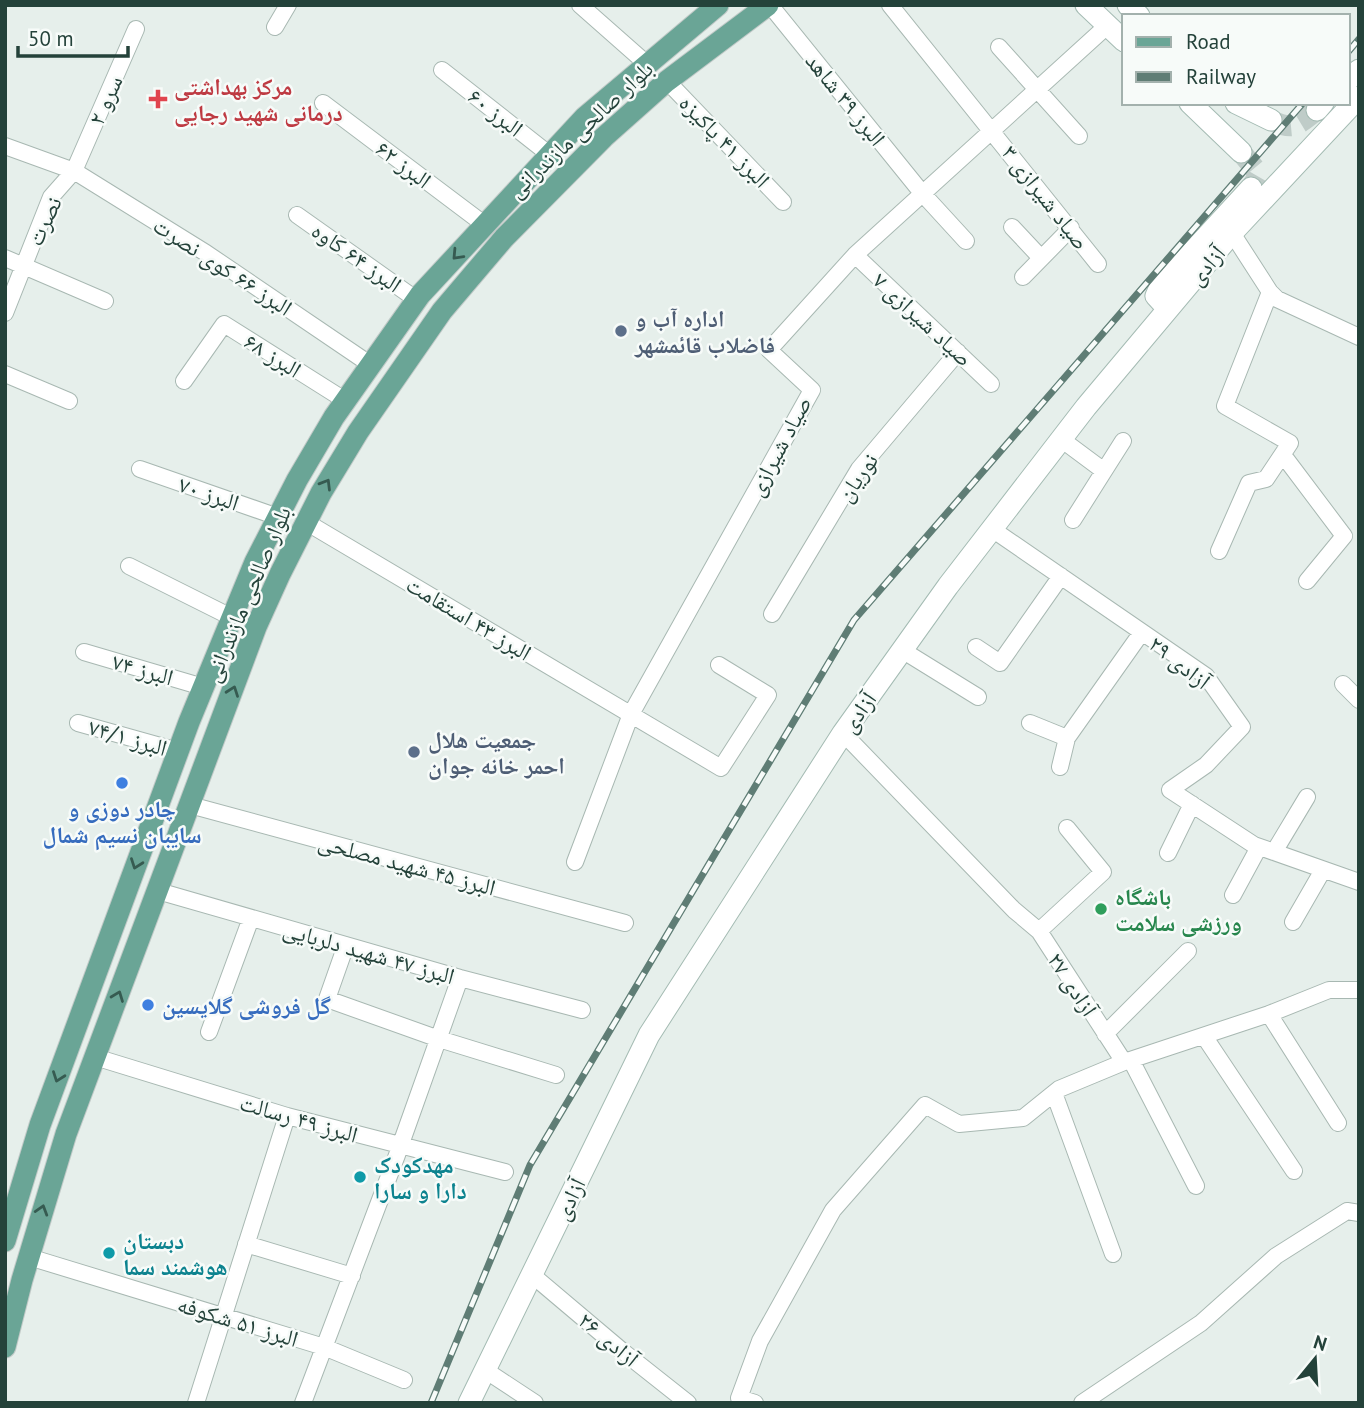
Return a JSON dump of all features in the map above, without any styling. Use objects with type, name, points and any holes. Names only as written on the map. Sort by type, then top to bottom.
[{"type":"main road","name":"بلوار صالحی مازندرانی","points":[[5,1241],[40,1125],[189,722],[231,617],[297,480],[346,401],[417,300],[586,117],[718,5]]},
{"type":"main road","name":"بلوار صالحی مازندرانی","points":[[5,1347],[66,1134],[256,627],[306,522],[358,432],[442,311],[504,238],[604,137],[667,81],[769,5]]},
{"type":"main road","points":[[1086,5],[1122,39]]},
{"type":"main road","name":"آزادی","points":[[469,1403],[649,1035],[843,733],[992,528],[1061,439],[1232,233],[1359,97]]},
{"type":"main road","points":[[1194,105],[1241,152]]},
{"type":"main road","points":[[1240,105],[1271,120]]},
{"type":"main road","points":[[1168,309],[1156,296],[1160,287],[1251,188]]},
{"type":"main road","points":[[189,722],[190,727],[198,733],[218,733]]},
{"type":"main road","points":[[158,805],[188,811]]},
{"type":"street","points":[[275,27],[288,5]]},
{"type":"street","points":[[580,5],[648,65]]},
{"type":"street","name":"البرز ۳۹ شاهد","points":[[769,5],[922,193],[966,241]]},
{"type":"street","name":"صیاد شیرازی ۳","points":[[890,5],[1098,264]]},
{"type":"street","name":"صیاد شیرازی","points":[[575,862],[631,715],[812,390],[769,351],[855,255],[1108,25]]},
{"type":"street","name":"سرو ۲","points":[[74,171],[136,29]]},
{"type":"street","points":[[999,47],[1079,136]]},
{"type":"street","name":"البرز ۶۰","points":[[442,69],[550,155]]},
{"type":"street","name":"البرز ۴۱ پاکیزه","points":[[667,81],[783,202]]},
{"type":"street","name":"البرز ۶۲","points":[[323,103],[485,225]]},
{"type":"street","name":"البرز ۶۶ کوی نصرت","points":[[5,146],[74,171],[206,253],[371,365]]},
{"type":"street","name":"نصرت","points":[[5,313],[51,197],[74,171]]},
{"type":"street","name":"البرز ۶۴ کاوه","points":[[297,215],[417,300]]},
{"type":"street","points":[[1012,227],[1041,258]]},
{"type":"street","points":[[1023,277],[1070,228]]},
{"type":"street","points":[[1232,233],[1277,299],[1359,338]]},
{"type":"street","name":"صیاد شیرازی ۷","points":[[855,255],[991,384]]},
{"type":"street","points":[[5,258],[106,301]]},
{"type":"street","points":[[1219,551],[1249,483],[1266,479],[1290,443],[1225,406],[1270,292]]},
{"type":"street","name":"البرز ۶۸","points":[[184,381],[224,324],[346,401]]},
{"type":"street","name":"نوریان","points":[[772,614],[859,469],[958,352]]},
{"type":"street","points":[[5,374],[69,401]]},
{"type":"street","points":[[1061,439],[1104,471]]},
{"type":"street","points":[[1073,520],[1123,441]]},
{"type":"street","points":[[1283,455],[1344,536],[1307,582]]},
{"type":"street","name":"البرز ۷۰","points":[[139,470],[278,517]]},
{"type":"street","name":"البرز ۴۳ استقامت","points":[[306,522],[721,768],[768,695],[719,665]]},
{"type":"street","name":"آزادی ۲۹","points":[[992,528],[1206,676],[1242,727],[1206,765],[1170,790],[1267,850],[1359,882]]},
{"type":"street","points":[[129,566],[231,617]]},
{"type":"street","points":[[976,647],[1000,663],[1061,576]]},
{"type":"street","points":[[1060,767],[1067,738],[1142,632]]},
{"type":"street","points":[[902,650],[978,697]]},
{"type":"street","name":"البرز ۷۴","points":[[84,652],[203,687]]},
{"type":"street","points":[[1343,684],[1359,700]]},
{"type":"street","name":"البرز ۷۴/۱","points":[[78,723],[178,751]]},
{"type":"street","points":[[1030,723],[1067,738]]},
{"type":"street","name":"آزادی ۲۷","points":[[843,733],[1014,910],[1039,931],[1105,1034],[1127,1061],[1196,1186]]},
{"type":"street","points":[[1233,895],[1307,797]]},
{"type":"street","points":[[1168,853],[1192,804]]},
{"type":"street","name":"البرز ۴۵ شهید مصلحی","points":[[188,811],[625,923]]},
{"type":"street","points":[[1039,931],[1103,873],[1067,828]]},
{"type":"street","points":[[1293,922],[1323,870]]},
{"type":"street","name":"البرز ۴۷ شهید دلربایی","points":[[158,891],[460,978],[582,1010]]},
{"type":"street","points":[[209,1032],[251,918]]},
{"type":"street","points":[[346,945],[327,999],[439,1039],[556,1075]]},
{"type":"street","points":[[1105,1034],[1188,951]]},
{"type":"street","points":[[303,1403],[400,1147],[460,978]]},
{"type":"street","points":[[755,1403],[738,1398],[760,1341],[827,1222],[834,1210],[925,1105],[959,1124],[1023,1118],[1059,1089],[1127,1061],[1269,1014],[1329,990],[1359,990]]},
{"type":"street","points":[[1269,1014],[1338,1123]]},
{"type":"street","points":[[1204,1036],[1294,1171]]},
{"type":"street","name":"البرز ۴۹ رسالت","points":[[95,1057],[287,1116],[505,1172]]},
{"type":"street","points":[[1054,1093],[1113,1254]]},
{"type":"street","points":[[196,1403],[287,1116]]},
{"type":"street","points":[[1082,1403],[1201,1323],[1276,1256],[1347,1211],[1359,1213]]},
{"type":"street","points":[[246,1244],[352,1276]]},
{"type":"street","name":"البرز ۵۱ شکوفه","points":[[29,1257],[324,1347],[404,1380]]},
{"type":"street","name":"آزادی ۲۶","points":[[531,1274],[688,1403]]},
{"type":"street","points":[[485,1370],[535,1403]]},
{"type":"tunnel","points":[[1271,120],[1279,124],[1296,125],[1317,110]]},
{"type":"tunnel","points":[[1241,152],[1259,174],[1251,188]]},
{"type":"railway","points":[[1350,50],[1359,39]]},
{"type":"railway","points":[[431,1403],[530,1165],[854,620],[1301,105]]},
{"type":"place","name":"مرکز بهداشتی درمانی شهید رجایی","points":[[158,99]]},
{"type":"place","name":"اداره آب و فاضلاب قائمشهر","points":[[621,331]]},
{"type":"place","name":"جمعیت هلال احمر خانه جوان","points":[[414,752]]},
{"type":"place","name":"چادر دوزی و سایبان نسیم شمال","points":[[122,783]]},
{"type":"place","name":"باشگاه ورزشی سلامت","points":[[1101,909]]},
{"type":"place","name":"گل فروشی گلایسین","points":[[148,1005]]},
{"type":"place","name":"مهدکودک دارا و سارا","points":[[360,1177]]},
{"type":"place","name":"دبستان هوشمند سما","points":[[109,1253]]}]
